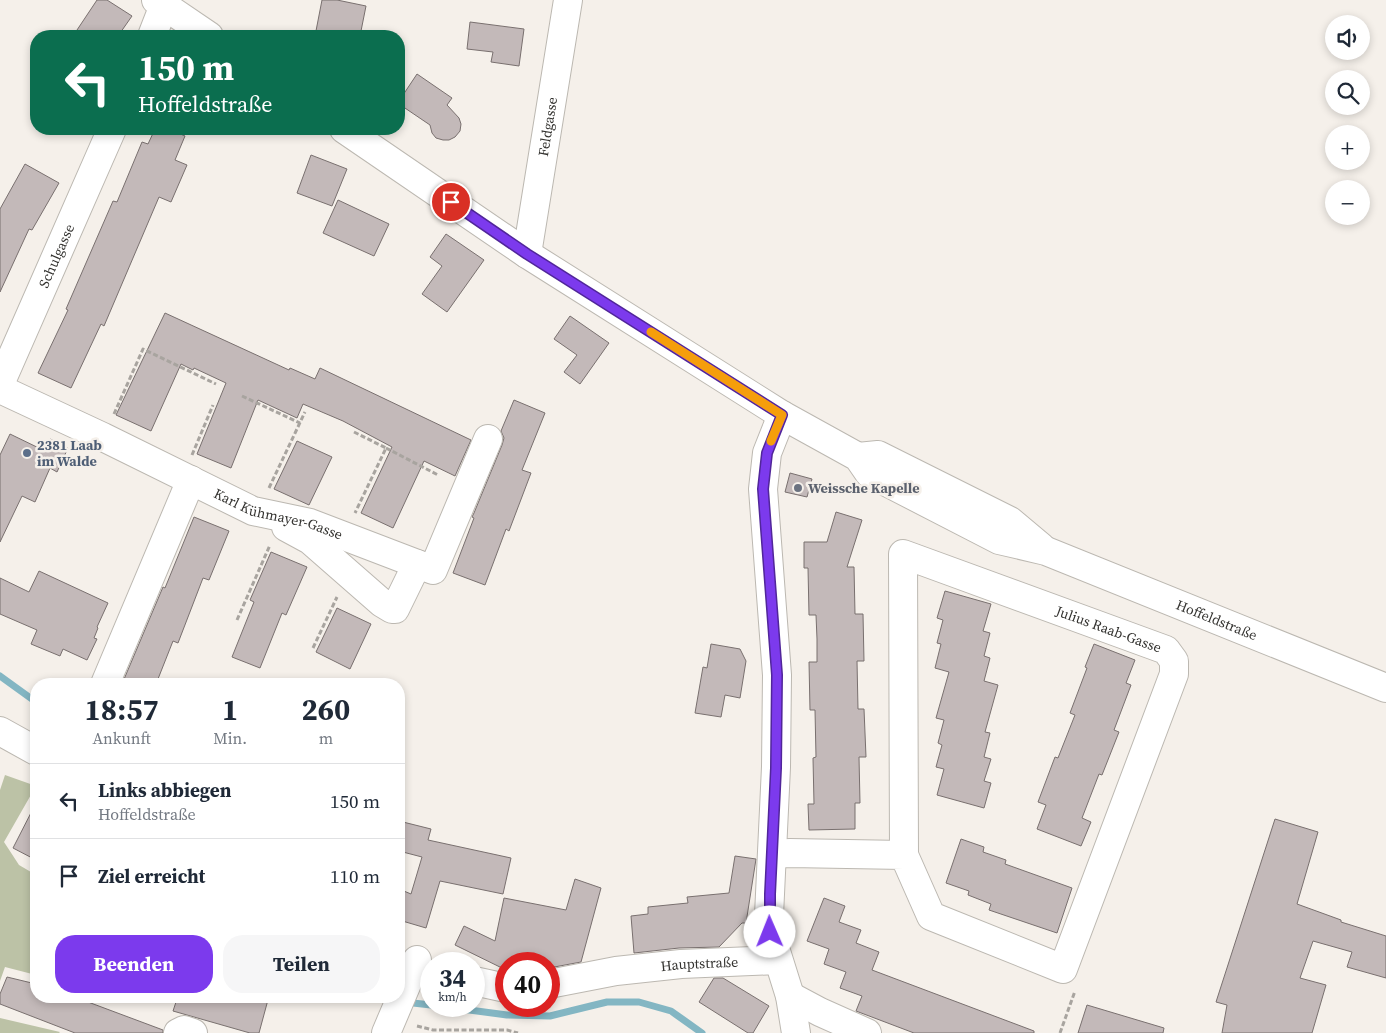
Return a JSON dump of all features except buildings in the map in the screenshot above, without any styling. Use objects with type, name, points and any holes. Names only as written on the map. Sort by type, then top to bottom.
[{"type":"street","name":"Feldgasse","points":[[527,254],[568,0]]},
{"type":"street","points":[[154,30],[162,2],[201,30]]},
{"type":"street","name":"Schulgasse","points":[[0,384],[109,135]]},
{"type":"street","name":"Hoffeldstraße","points":[[353,135],[527,254],[782,415],[858,457],[878,454],[1010,521],[1046,551],[1386,688]]},
{"type":"street","name":"Karl Kühmayer-Gasse","points":[[0,390],[103,437],[264,515],[310,523],[433,570],[488,440]]},
{"type":"street","points":[[782,415],[767,453],[763,489],[777,675],[776,768],[770,932],[790,996],[796,1033]]},
{"type":"street","points":[[106,678],[186,478]]},
{"type":"street","points":[[264,515],[310,540],[392,610],[395,609],[417,564]]},
{"type":"street","name":"Julius Raab-Gasse","points":[[903,554],[1166,650],[1174,661],[1174,674],[1063,969],[931,916],[904,855],[903,554]]},
{"type":"street","points":[[0,731],[30,748]]},
{"type":"street","points":[[773,854],[904,855]]},
{"type":"street","points":[[405,986],[416,959]]},
{"type":"street","name":"Hauptstraße","points":[[560,982],[616,971],[681,964],[778,960]]},
{"type":"street","points":[[790,996],[820,1012],[868,1033]]},
{"type":"street","points":[[178,1033],[184,1030],[193,1033]]},
{"type":"path","points":[[103,437],[142,349],[216,384]]},
{"type":"path","points":[[242,396],[300,423]]},
{"type":"path","points":[[186,478],[213,405]]},
{"type":"path","points":[[237,620],[264,515],[305,412]]},
{"type":"path","points":[[354,432],[438,475]]},
{"type":"path","points":[[344,536],[386,448]]},
{"type":"path","points":[[313,648],[349,574]]},
{"type":"path","points":[[1060,1033],[1075,989],[1063,969]]},
{"type":"path","points":[[394,1013],[410,1024],[433,1030],[507,1030],[518,1033]]},
{"type":"green space","points":[[5,775],[30,784],[30,796],[4,842],[19,865],[30,871],[30,973],[5,967],[0,981],[0,790]]},
{"type":"green space","points":[[0,1018],[60,1032],[0,1033]]},
{"type":"waterway","points":[[0,676],[30,698]]},
{"type":"waterway","points":[[405,1002],[420,1004]]},
{"type":"waterway","points":[[485,1012],[507,1015],[550,1016],[607,1002],[639,1002],[671,1011],[702,1033]]},
{"type":"slow traffic","points":[[651,332],[782,415],[771,441]]},
{"type":"place","name":"2381 Laab im Walde","points":[[27,453]]},
{"type":"place","name":"Weissche Kapelle","points":[[798,488]]},
{"type":"route","points":[[451,202],[527,254],[782,415],[767,453],[763,489],[777,675],[776,768],[770,932]]}]
